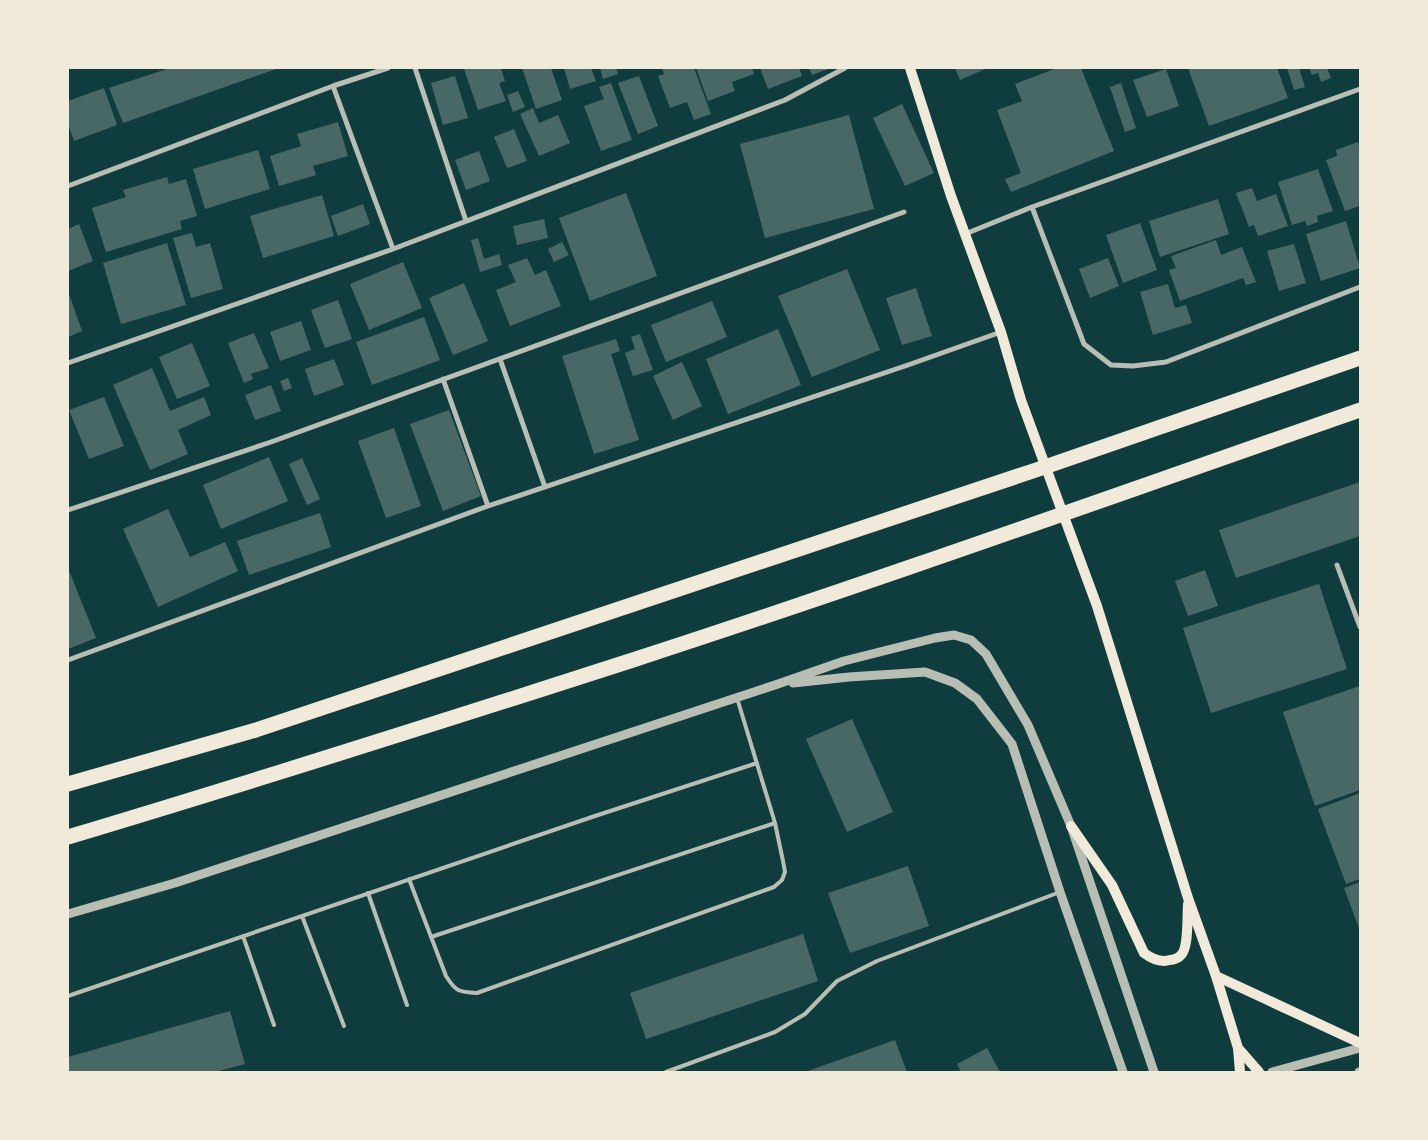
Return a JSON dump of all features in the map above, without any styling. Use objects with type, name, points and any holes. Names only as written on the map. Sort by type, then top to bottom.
[{"type":"highway","points":[[68,784],[256,730],[1039,470],[1360,358]]},
{"type":"highway","points":[[68,837],[268,776],[638,658],[998,536],[1360,410]]},
{"type":"main road","points":[[910,68],[964,234],[1001,332],[1021,400],[1097,606],[1188,898],[1216,976],[1238,1048],[1240,1072]]},
{"type":"main road","points":[[1071,826],[1112,886],[1144,953],[1152,959],[1163,962],[1173,960],[1182,955],[1185,948],[1188,898]]},
{"type":"main road","points":[[1216,976],[1360,1044]]},
{"type":"main road","points":[[1238,1048],[1259,1072]]},
{"type":"street","points":[[68,186],[376,70],[388,68]]},
{"type":"street","points":[[415,68],[466,221]]},
{"type":"street","points":[[68,363],[393,249],[786,100],[845,68]]},
{"type":"street","points":[[333,86],[393,249]]},
{"type":"street","points":[[964,234],[1032,207],[1360,89]]},
{"type":"street","points":[[1032,207],[1084,344],[1111,365],[1133,366],[1166,362],[1360,287]]},
{"type":"street","points":[[68,510],[271,442],[904,212]]},
{"type":"street","points":[[68,660],[488,506],[1001,332]]},
{"type":"street","points":[[500,359],[545,487]]},
{"type":"street","points":[[443,379],[488,506]]},
{"type":"street","points":[[1337,565],[1360,627]]},
{"type":"street","points":[[68,914],[175,883],[844,661],[954,635],[971,640],[986,654],[1028,725],[1071,826],[1154,1072]]},
{"type":"street","points":[[778,684],[924,672],[955,682],[977,699],[1012,744],[1060,892],[1123,1072]]},
{"type":"street","points":[[1272,1072],[1360,1048]]},
{"type":"lane","points":[[409,879],[446,976],[453,987],[463,992],[477,993],[774,887],[782,880],[785,872],[775,823],[737,698]]},
{"type":"lane","points":[[68,996],[586,819],[757,763]]},
{"type":"lane","points":[[431,937],[775,823]]},
{"type":"lane","points":[[666,1072],[776,1032],[805,1014],[837,981],[876,961],[1060,892]]},
{"type":"lane","points":[[368,893],[407,1005]]},
{"type":"lane","points":[[302,916],[344,1026]]},
{"type":"lane","points":[[243,936],[274,1025]]},
{"type":"building","points":[[170,68],[279,68],[123,123],[109,88]]},
{"type":"building","points":[[501,68],[505,81],[499,83],[506,101],[478,110],[464,69]]},
{"type":"building","points":[[522,68],[551,68],[562,100],[536,109]]},
{"type":"building","points":[[564,68],[591,68],[596,81],[570,89]]},
{"type":"building","points":[[600,68],[616,68],[618,74],[603,79]]},
{"type":"building","points":[[662,68],[694,68],[711,114],[694,120],[687,102],[670,108],[658,76],[664,74]]},
{"type":"building","points":[[696,68],[752,68],[754,74],[732,82],[735,91],[708,101]]},
{"type":"building","points":[[760,68],[799,68],[802,76],[768,89]]},
{"type":"building","points":[[809,68],[831,68],[812,75]]},
{"type":"building","points":[[955,68],[985,68],[985,69],[960,80]]},
{"type":"building","points":[[1057,68],[1081,68],[1114,151],[1011,192],[1005,179],[1021,173],[997,110],[1022,101],[1015,84]]},
{"type":"building","points":[[1188,68],[1277,68],[1288,98],[1209,126]]},
{"type":"building","points":[[1287,68],[1299,68],[1305,87],[1294,90]]},
{"type":"building","points":[[1309,68],[1327,68],[1331,78],[1321,82],[1318,73],[1312,75]]},
{"type":"building","points":[[1166,69],[1179,106],[1147,117],[1133,80]]},
{"type":"building","points":[[455,76],[468,118],[443,125],[431,83]]},
{"type":"building","points":[[639,76],[658,126],[638,134],[618,83]]},
{"type":"building","points":[[611,83],[632,140],[601,151],[584,106],[604,99],[599,87]]},
{"type":"building","points":[[1121,83],[1136,128],[1125,132],[1110,87]]},
{"type":"building","points":[[104,88],[117,125],[74,141],[68,124],[68,101]]},
{"type":"building","points":[[518,91],[525,107],[513,112],[507,95]]},
{"type":"building","points":[[902,104],[934,173],[905,186],[873,118]]},
{"type":"building","points":[[533,108],[539,123],[558,115],[570,143],[539,156],[520,114]]},
{"type":"building","points":[[849,115],[874,209],[765,238],[740,144]]},
{"type":"building","points":[[338,122],[348,156],[313,166],[316,175],[279,186],[270,156],[301,146],[297,134]]},
{"type":"building","points":[[514,129],[527,161],[507,168],[494,137]]},
{"type":"building","points":[[1358,142],[1360,149],[1360,206],[1345,211],[1326,160],[1337,156],[1336,150]]},
{"type":"building","points":[[258,150],[270,189],[205,209],[193,169]]},
{"type":"building","points":[[479,151],[490,181],[466,190],[455,160]]},
{"type":"building","points":[[1318,169],[1333,211],[1317,216],[1318,222],[1307,226],[1305,221],[1292,225],[1278,182]]},
{"type":"building","points":[[167,177],[169,184],[186,179],[197,216],[180,221],[182,229],[106,252],[92,208],[126,197],[123,190]]},
{"type":"building","points":[[1252,188],[1257,201],[1276,194],[1288,226],[1258,236],[1254,225],[1249,227],[1236,193]]},
{"type":"building","points":[[626,193],[657,276],[590,301],[559,218]]},
{"type":"building","points":[[322,195],[334,236],[263,258],[250,216]]},
{"type":"building","points":[[1218,199],[1229,234],[1160,257],[1149,221]]},
{"type":"building","points":[[363,204],[370,224],[338,236],[331,216]]},
{"type":"building","points":[[544,219],[548,238],[517,245],[513,226]]},
{"type":"building","points":[[1346,221],[1360,268],[1321,281],[1306,234]]},
{"type":"building","points":[[1140,223],[1157,270],[1123,283],[1106,235]]},
{"type":"building","points":[[79,224],[93,261],[68,271],[68,229]]},
{"type":"building","points":[[192,233],[196,247],[210,243],[223,289],[191,298],[173,238]]},
{"type":"building","points":[[478,238],[484,259],[499,254],[502,265],[480,272],[471,240]]},
{"type":"building","points":[[1216,240],[1221,255],[1242,247],[1256,282],[1246,285],[1243,278],[1180,301],[1169,270],[1176,268],[1171,256]]},
{"type":"building","points":[[562,242],[569,255],[554,262],[548,249]]},
{"type":"building","points":[[167,243],[186,305],[121,324],[103,263]]},
{"type":"building","points":[[1294,244],[1306,283],[1279,291],[1267,251]]},
{"type":"building","points":[[527,258],[535,275],[546,270],[561,306],[510,326],[496,290],[516,282],[508,265]]},
{"type":"building","points":[[1108,258],[1119,286],[1090,298],[1079,269]]},
{"type":"building","points":[[403,262],[422,308],[369,330],[350,284]]},
{"type":"building","points":[[847,269],[880,350],[812,377],[778,296]]},
{"type":"building","points":[[464,283],[488,341],[453,355],[429,298]]},
{"type":"building","points":[[1168,284],[1175,308],[1186,305],[1192,323],[1153,335],[1140,292]]},
{"type":"building","points":[[916,288],[932,336],[902,345],[886,298]]},
{"type":"building","points":[[68,291],[82,331],[68,337]]},
{"type":"building","points":[[338,300],[352,339],[325,348],[311,310]]},
{"type":"building","points":[[712,301],[727,337],[666,362],[651,325]]},
{"type":"building","points":[[424,317],[440,360],[372,385],[356,342]]},
{"type":"building","points":[[301,321],[311,350],[280,361],[270,332]]},
{"type":"building","points":[[778,329],[801,385],[728,414],[706,359]]},
{"type":"building","points":[[254,333],[269,368],[251,374],[253,379],[244,383],[228,343]]},
{"type":"building","points":[[640,334],[653,370],[633,376],[625,353],[635,349],[631,337]]},
{"type":"building","points":[[616,339],[620,351],[611,354],[639,440],[594,454],[562,356]]},
{"type":"building","points":[[192,343],[210,386],[177,399],[159,357]]},
{"type":"building","points":[[334,359],[344,385],[314,396],[305,369]]},
{"type":"building","points":[[682,362],[702,406],[673,420],[653,376]]},
{"type":"building","points":[[152,368],[170,411],[204,397],[211,415],[178,430],[188,454],[150,470],[113,385]]},
{"type":"building","points":[[288,378],[292,388],[284,391],[280,381]]},
{"type":"building","points":[[271,385],[281,411],[255,420],[245,395]]},
{"type":"building","points":[[104,397],[124,446],[89,459],[69,410]]},
{"type":"building","points":[[449,410],[481,496],[443,511],[410,424]]},
{"type":"building","points":[[394,428],[421,506],[386,518],[358,441]]},
{"type":"building","points":[[269,457],[288,501],[221,529],[203,485]]},
{"type":"building","points":[[302,458],[320,499],[307,505],[289,464]]},
{"type":"building","points":[[1360,482],[1360,536],[1236,578],[1219,530]]},
{"type":"building","points":[[168,509],[190,557],[225,542],[238,571],[158,607],[123,529]]},
{"type":"building","points":[[320,513],[331,547],[249,575],[237,541]]},
{"type":"building","points":[[68,568],[96,638],[68,649]]},
{"type":"building","points":[[1205,570],[1218,606],[1188,616],[1175,581]]},
{"type":"building","points":[[1319,584],[1347,669],[1211,713],[1183,628]]},
{"type":"building","points":[[1360,686],[1360,790],[1315,806],[1283,712]]},
{"type":"building","points":[[852,719],[893,812],[847,832],[806,739]]},
{"type":"building","points":[[1360,793],[1360,879],[1346,884],[1318,809]]},
{"type":"building","points":[[908,866],[929,926],[850,953],[828,893]]},
{"type":"building","points":[[1360,882],[1360,931],[1344,888]]},
{"type":"building","points":[[803,934],[818,981],[646,1039],[630,993]]},
{"type":"building","points":[[230,1011],[245,1064],[215,1072],[68,1072],[68,1057]]},
{"type":"building","points":[[895,1040],[907,1072],[805,1072]]},
{"type":"building","points":[[987,1048],[1000,1072],[961,1072],[957,1064]]}]
